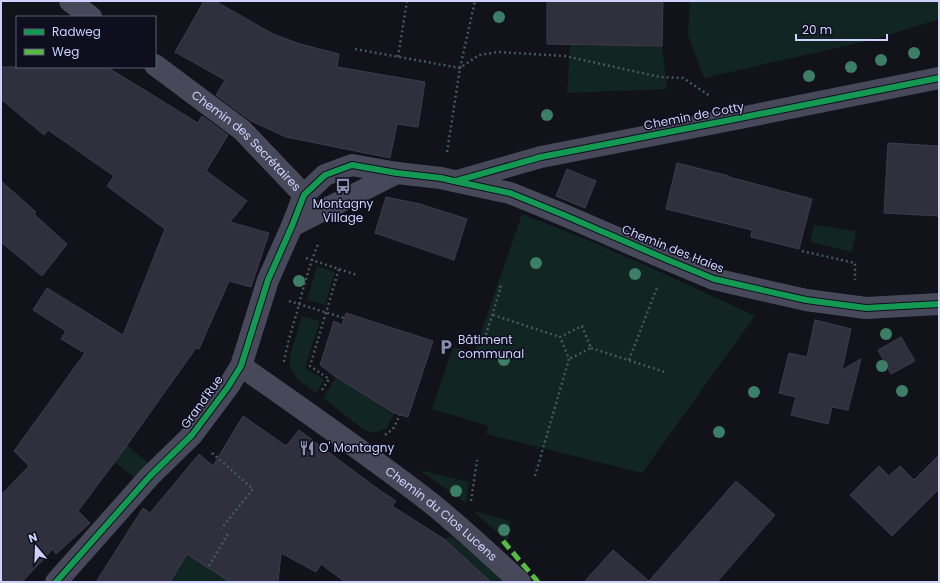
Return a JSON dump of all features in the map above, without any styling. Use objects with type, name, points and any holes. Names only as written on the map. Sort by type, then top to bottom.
[{"type":"street","points":[[70,1],[90,16]]},
{"type":"street","name":"Chemin des Secrétaires","points":[[156,66],[242,130],[304,195],[325,175],[352,165],[448,180]]},
{"type":"street","name":"Chemin de Cotty","points":[[448,180],[541,157],[939,78]]},
{"type":"street","points":[[292,226],[397,173]]},
{"type":"street","name":"Chemin des Haies","points":[[448,180],[510,193],[714,279],[806,300],[866,308],[939,304]]},
{"type":"street","name":"Grand'Rue","points":[[56,582],[150,476],[192,435],[228,387],[241,366],[268,280],[304,195]]},
{"type":"street","name":"Chemin du Clos Lucens","points":[[241,366],[432,504],[520,582]]},
{"type":"path","points":[[398,57],[407,1]]},
{"type":"path","points":[[448,180],[445,162],[460,68],[475,1]]},
{"type":"path","points":[[355,49],[460,68],[479,55],[498,52],[564,56],[660,77],[683,78],[724,104],[730,120]]},
{"type":"path","points":[[281,249],[357,276]]},
{"type":"path","points":[[802,251],[855,263],[855,284]]},
{"type":"path","points":[[283,364],[312,260]]},
{"type":"path","points":[[629,360],[668,260]]},
{"type":"path","points":[[308,413],[329,379],[310,366],[339,269]]},
{"type":"path","points":[[478,342],[483,344],[493,315],[501,286],[497,285]]},
{"type":"path","points":[[264,293],[344,318]]},
{"type":"path","points":[[493,315],[560,337],[582,326],[591,348]]},
{"type":"path","points":[[535,476],[568,359],[560,337]]},
{"type":"path","points":[[568,359],[591,348],[665,372]]},
{"type":"path","points":[[382,437],[394,429],[400,415]]},
{"type":"path","points":[[192,435],[253,488],[221,529]]},
{"type":"path","points":[[466,533],[477,460]]},
{"type":"path","points":[[209,566],[229,532]]},
{"type":"green space","points":[[690,1],[939,1],[939,19],[876,39],[704,78],[688,35]]},
{"type":"green space","points":[[570,45],[662,46],[667,89],[567,93]]},
{"type":"green space","points":[[522,214],[588,240],[755,316],[642,473],[486,434],[488,426],[432,409],[453,347],[474,353]]},
{"type":"green space","points":[[814,225],[856,231],[852,252],[810,242]]},
{"type":"green space","points":[[317,266],[335,272],[325,305],[307,300]]},
{"type":"green space","points":[[302,316],[320,321],[305,368],[324,380],[316,393],[297,379],[290,367],[290,355]]},
{"type":"green space","points":[[336,377],[394,413],[387,428],[375,433],[364,430],[323,398]]},
{"type":"green space","points":[[127,445],[148,463],[135,478],[115,462]]},
{"type":"green space","points":[[419,470],[469,482],[466,503]]},
{"type":"green space","points":[[473,511],[510,521],[508,542]]},
{"type":"green space","points":[[451,536],[491,568],[505,582],[481,582],[485,576],[444,539]]},
{"type":"green space","points":[[196,539],[230,582],[170,582]]},
{"type":"building","points":[[204,1],[215,1],[273,34],[300,44],[339,54],[337,67],[425,82],[418,127],[397,124],[390,158],[286,137],[251,121],[216,95],[225,80],[175,52]]},
{"type":"building","points":[[547,1],[663,1],[662,46],[547,44]]},
{"type":"building","points":[[1,67],[109,68],[198,123],[202,116],[228,135],[206,171],[247,201],[230,222],[269,233],[251,287],[229,281],[199,349],[196,348],[78,511],[90,523],[56,554],[53,549],[22,582],[1,582],[1,495],[29,466],[14,451],[85,353],[61,339],[66,331],[33,310],[47,288],[123,335],[165,229],[107,186],[114,176],[48,130],[44,135],[1,99]]},
{"type":"building","points":[[888,143],[939,146],[939,216],[884,213]]},
{"type":"building","points":[[677,163],[812,199],[799,249],[751,237],[752,230],[666,209]]},
{"type":"building","points":[[567,169],[596,181],[585,208],[556,196]]},
{"type":"building","points":[[1,181],[36,212],[34,214],[67,244],[42,276],[1,242]]},
{"type":"building","points":[[386,197],[420,204],[467,219],[454,260],[375,233]]},
{"type":"building","points":[[346,313],[433,341],[408,417],[394,413],[336,377],[320,365],[334,321],[342,325]]},
{"type":"building","points":[[815,320],[851,329],[842,370],[861,359],[848,410],[832,407],[828,424],[791,415],[796,397],[779,393],[789,353],[807,357]]},
{"type":"building","points":[[901,337],[915,361],[891,374],[878,350]]},
{"type":"building","points":[[243,416],[286,446],[299,430],[396,501],[392,506],[444,539],[491,582],[345,582],[321,564],[316,572],[281,553],[278,582],[230,582],[187,554],[170,582],[96,582],[143,508],[150,513],[199,454],[213,466]]},
{"type":"building","points":[[939,455],[939,489],[892,536],[850,495],[879,466],[889,476],[900,466],[914,480]]},
{"type":"building","points":[[736,481],[775,515],[717,582],[584,582],[613,550],[649,581]]},
{"type":"marked path","points":[[503,541],[538,582]]},
{"type":"cycle path","points":[[456,181],[541,157],[939,78]]},
{"type":"cycle path","points":[[56,582],[150,476],[192,435],[228,387],[241,366],[268,280],[304,195],[325,175],[352,165],[397,173],[441,178],[510,193],[714,279],[806,300],[866,308],[939,304]]},
{"type":"place","name":"Montagny Village","points":[[343,186]]},
{"type":"place","name":"Bâtiment communal","points":[[446,347]]},
{"type":"place","name":"O' Montagny","points":[[307,448]]}]
